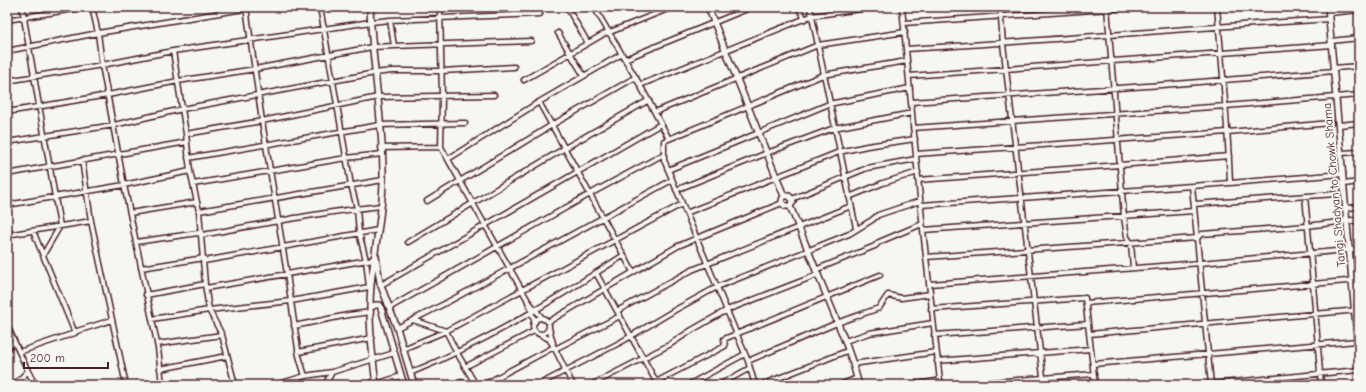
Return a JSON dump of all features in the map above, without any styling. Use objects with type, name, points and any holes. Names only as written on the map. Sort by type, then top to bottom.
[{"type":"main road","points":[[370,7],[372,47],[378,97],[383,180],[382,206],[370,287],[373,359],[376,383]]},
{"type":"main road","points":[[708,7],[777,176],[784,196],[782,203],[785,206],[790,206]]},
{"type":"main road","name":"Tangi Shadyan to Chowk Shama","points":[[1328,7],[1342,153],[1352,281],[1357,311],[1359,361]]},
{"type":"main road","points":[[784,196],[789,196],[792,199],[793,202],[790,206]]},
{"type":"main road","points":[[790,206],[807,251],[845,341],[859,385]]},
{"type":"main road","points":[[1347,221],[1359,220]]},
{"type":"main road","points":[[375,250],[381,285],[397,328],[414,385]]},
{"type":"main road","points":[[370,310],[375,305],[380,305],[404,385]]},
{"type":"main road","points":[[913,385],[940,383]]},
{"type":"street","points":[[22,7],[60,226],[43,255]]},
{"type":"street","points":[[7,20],[86,7]]},
{"type":"street","points":[[92,7],[98,33],[102,65],[124,185],[157,344],[162,385]]},
{"type":"street","points":[[7,51],[98,33],[256,7]]},
{"type":"street","points":[[152,319],[290,300],[370,287],[366,260],[359,233],[357,208],[341,131],[320,7]]},
{"type":"street","points":[[440,7],[442,71],[441,147],[534,311],[548,322],[554,348]]},
{"type":"street","points":[[594,7],[626,59],[669,138]]},
{"type":"street","points":[[524,80],[609,32],[673,7]]},
{"type":"street","points":[[626,59],[752,7]]},
{"type":"street","points":[[798,7],[805,19]]},
{"type":"street","points":[[810,7],[856,228]]},
{"type":"street","points":[[640,85],[812,16],[875,7]]},
{"type":"street","points":[[902,7],[922,224],[940,383]]},
{"type":"street","points":[[1000,7],[1003,44],[1044,385]]},
{"type":"street","points":[[904,23],[1137,7]]},
{"type":"street","points":[[1216,7],[1226,106],[1230,183]]},
{"type":"street","points":[[246,8],[298,352],[305,376]]},
{"type":"street","points":[[1107,8],[1124,217],[1126,237],[1131,243],[1133,268]]},
{"type":"street","points":[[568,9],[588,43]]},
{"type":"street","points":[[906,49],[1003,44],[1218,26],[1329,16],[1359,10]]},
{"type":"street","points":[[7,81],[173,51],[370,22],[540,14]]},
{"type":"street","points":[[390,20],[394,46]]},
{"type":"street","points":[[655,112],[818,45],[905,32]]},
{"type":"street","points":[[558,33],[584,76]]},
{"type":"street","points":[[909,76],[1220,53],[1331,43],[1359,38]]},
{"type":"street","points":[[7,112],[372,47],[531,41]]},
{"type":"street","points":[[173,51],[186,134],[190,171],[199,211],[205,286],[209,310],[222,335],[235,385]]},
{"type":"street","points":[[448,159],[539,102],[622,54]]},
{"type":"street","points":[[755,385],[748,361],[664,160],[664,140],[823,75],[907,61]]},
{"type":"street","points":[[911,102],[1223,80],[1334,70],[1359,66]]},
{"type":"street","points":[[7,142],[114,125],[182,109],[375,73],[392,71],[442,71],[514,67]]},
{"type":"street","points":[[427,201],[552,125],[636,77]]},
{"type":"street","points":[[668,170],[829,104],[910,88]]},
{"type":"street","points":[[186,134],[262,121],[378,97],[494,95]]},
{"type":"street","points":[[914,128],[1359,95]]},
{"type":"street","points":[[408,242],[565,148],[649,100]]},
{"type":"street","points":[[539,102],[633,272]]},
{"type":"street","points":[[676,190],[767,153],[834,128],[912,113]]},
{"type":"street","points":[[188,158],[380,124],[465,123]]},
{"type":"street","points":[[792,199],[867,168],[916,156],[1330,123]]},
{"type":"street","points":[[1339,124],[1359,123]]},
{"type":"street","points":[[381,285],[661,124]]},
{"type":"street","points":[[686,213],[839,152],[914,139]]},
{"type":"street","points":[[7,174],[187,142]]},
{"type":"street","points":[[381,148],[441,147]]},
{"type":"street","points":[[1342,153],[1359,152]]},
{"type":"street","points":[[193,184],[346,158],[382,154]]},
{"type":"street","points":[[390,308],[590,194],[664,154]]},
{"type":"street","points":[[918,180],[1229,156]]},
{"type":"street","points":[[82,160],[90,220],[126,385]]},
{"type":"street","points":[[7,205],[124,185],[190,171]]},
{"type":"street","points":[[849,197],[883,183],[918,172]]},
{"type":"street","points":[[538,385],[621,342],[717,287],[849,234],[878,215],[920,203],[1022,198],[1343,174]]},
{"type":"street","points":[[199,211],[383,180]]},
{"type":"street","points":[[397,328],[672,180]]},
{"type":"street","points":[[1344,184],[1359,182]]},
{"type":"street","points":[[1192,186],[1211,385]]},
{"type":"street","points":[[1194,204],[1336,194]]},
{"type":"street","points":[[1304,196],[1314,284],[1320,385]]},
{"type":"street","points":[[130,213],[197,202]]},
{"type":"street","points":[[548,322],[678,246],[782,203]]},
{"type":"street","points":[[403,350],[446,331],[682,204]]},
{"type":"street","points":[[136,242],[198,234],[202,235],[357,208],[382,206]]},
{"type":"street","points":[[617,312],[692,270],[798,226],[851,206]]},
{"type":"street","points":[[1346,208],[1359,207]]},
{"type":"street","points":[[923,230],[1194,211]]},
{"type":"street","points":[[7,234],[90,220]]},
{"type":"street","points":[[926,257],[1197,238],[1202,234],[1307,226],[1347,221]]},
{"type":"street","points":[[592,385],[669,345],[727,310],[922,224]]},
{"type":"street","points":[[33,230],[74,332]]},
{"type":"street","points":[[141,268],[204,260],[378,230]]},
{"type":"street","points":[[930,284],[1359,250]]},
{"type":"street","points":[[410,373],[457,353],[534,311],[624,255]]},
{"type":"street","points":[[146,294],[287,274],[374,259]]},
{"type":"street","points":[[596,273],[657,383]]},
{"type":"street","points":[[650,385],[657,383],[725,346],[724,339],[880,275]]},
{"type":"street","points":[[1086,303],[1359,280]]},
{"type":"street","points":[[748,361],[837,323],[879,308],[888,295],[901,298],[930,294]]},
{"type":"street","points":[[931,310],[1085,298],[1095,385]]},
{"type":"street","points":[[294,326],[370,310]]},
{"type":"street","points":[[534,311],[534,331]]},
{"type":"street","points":[[1089,334],[1357,311]]},
{"type":"street","points":[[483,385],[620,316]]},
{"type":"street","points":[[534,322],[543,319]]},
{"type":"street","points":[[20,352],[112,320]]},
{"type":"street","points":[[413,320],[446,331],[476,385]]},
{"type":"street","points":[[845,341],[869,333],[933,323]]},
{"type":"street","points":[[934,334],[1088,324]]},
{"type":"street","points":[[7,326],[35,385]]},
{"type":"street","points":[[539,334],[545,333],[549,328]]},
{"type":"street","points":[[534,331],[549,339],[573,385]]},
{"type":"street","points":[[465,367],[534,331]]},
{"type":"street","points":[[157,344],[222,335]]},
{"type":"street","points":[[298,352],[372,338]]},
{"type":"street","points":[[1093,364],[1208,353],[1318,345],[1358,340]]},
{"type":"street","points":[[7,349],[14,341]]},
{"type":"street","points":[[937,360],[1091,349]]},
{"type":"street","points":[[760,385],[847,351]]},
{"type":"street","points":[[853,364],[936,352]]},
{"type":"street","points":[[275,385],[305,376],[332,372],[394,353]]},
{"type":"street","points":[[688,385],[745,354]]},
{"type":"street","points":[[160,369],[227,356]]},
{"type":"street","points":[[719,385],[750,368]]},
{"type":"street","points":[[1202,385],[1359,370]]},
{"type":"street","points":[[14,385],[28,371]]},
{"type":"street","points":[[325,385],[332,372]]},
{"type":"street","points":[[954,385],[1094,374]]},
{"type":"street","points":[[364,385],[401,376]]},
{"type":"street","points":[[840,385],[857,378]]},
{"type":"street","points":[[453,385],[462,382]]}]
